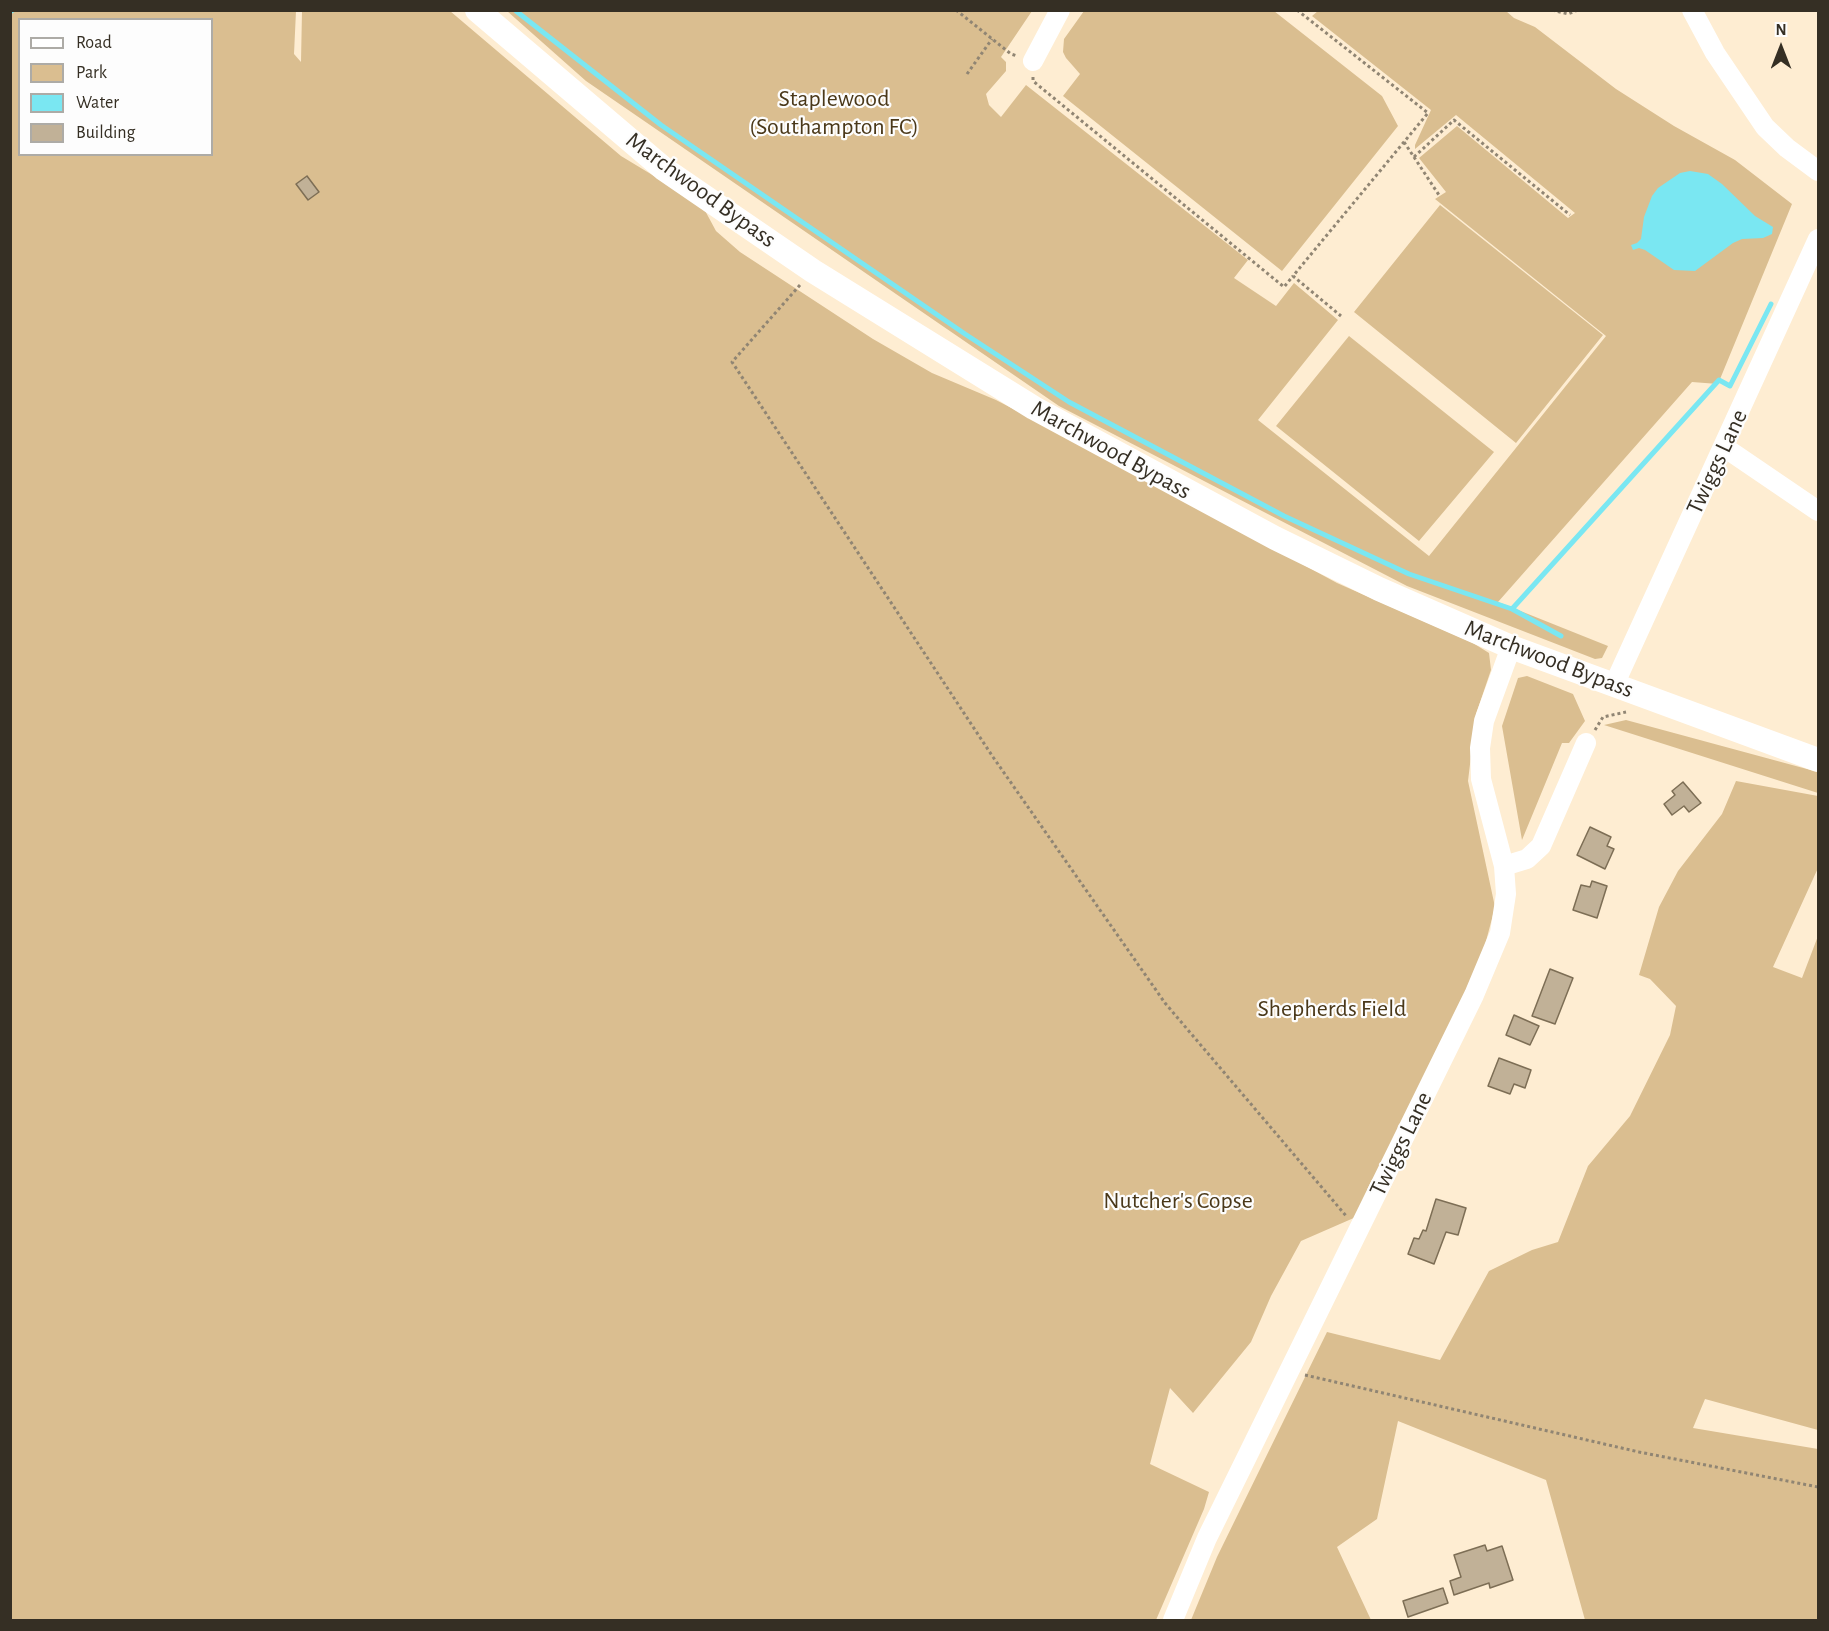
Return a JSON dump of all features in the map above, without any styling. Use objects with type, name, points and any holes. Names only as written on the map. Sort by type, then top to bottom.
[{"type":"main road","name":"Marchwood Bypass","points":[[477,10],[664,169],[813,271],[1034,408],[1275,538],[1378,589],[1511,647],[1818,760]]},
{"type":"street","points":[[1033,61],[1060,10]]},
{"type":"street","points":[[1692,10],[1715,53],[1765,127],[1787,148],[1818,171]]},
{"type":"street","name":"Twiggs Lane","points":[[1614,685],[1818,239]]},
{"type":"street","points":[[1724,447],[1818,511]]},
{"type":"street","name":"Twiggs Lane","points":[[1173,1620],[1207,1538],[1474,995],[1500,933],[1506,894],[1504,866],[1481,779],[1480,748],[1484,721],[1511,647]]},
{"type":"street","points":[[1504,866],[1527,859],[1541,846],[1586,743]]},
{"type":"path","points":[[956,10],[1011,54],[1033,61],[1033,81],[1284,287],[1428,113],[1297,10]]},
{"type":"path","points":[[1552,10],[1568,14],[1578,10]]},
{"type":"path","points":[[967,74],[992,39]]},
{"type":"path","points":[[1414,157],[1454,120],[1570,215]]},
{"type":"path","points":[[1404,142],[1439,195]]},
{"type":"path","points":[[813,271],[732,362],[993,757],[1165,1003],[1352,1223],[1360,1226]]},
{"type":"path","points":[[1293,276],[1341,316]]},
{"type":"path","points":[[1289,1371],[1639,1452],[1818,1487]]},
{"type":"green space","points":[[11,11],[296,11],[294,54],[301,62],[302,11],[450,11],[621,156],[702,205],[716,231],[740,252],[873,339],[932,373],[996,400],[1100,454],[1337,583],[1473,643],[1489,653],[1491,670],[1476,714],[1468,781],[1495,907],[1480,964],[1356,1217],[1301,1241],[1271,1296],[1251,1342],[1193,1413],[1170,1388],[1150,1464],[1209,1492],[1204,1509],[1156,1620],[11,1620]]},
{"type":"green space","name":"Staplewood (Southampton FC)","points":[[507,11],[1032,11],[1001,57],[1006,62],[1006,71],[986,94],[989,105],[1001,117],[1026,85],[1248,260],[1234,278],[1276,306],[1294,283],[1338,320],[1258,420],[1429,556],[1606,336],[1435,199],[1446,192],[1419,158],[1457,126],[1568,218],[1575,213],[1456,115],[1415,149],[1431,110],[1312,16],[1318,11],[1506,11],[1514,18],[1535,27],[1616,89],[1674,126],[1735,160],[1792,204],[1718,384],[1692,382],[1498,602],[1608,646],[1602,658],[1595,659],[1407,586],[1059,406],[586,81]]},
{"type":"green space","points":[[1084,11],[1274,11],[1382,96],[1398,126],[1282,271],[1063,96],[1080,74],[1063,52],[1064,39]]},
{"type":"green space","points":[[1440,205],[1603,335],[1516,443],[1354,312]]},
{"type":"green space","points":[[1349,336],[1494,452],[1419,541],[1276,426]]},
{"type":"green space","points":[[1527,676],[1573,694],[1585,721],[1569,743],[1562,743],[1522,840],[1502,726],[1518,678]]},
{"type":"green space","points":[[1626,720],[1818,772],[1818,793],[1604,725]]},
{"type":"green space","points":[[1736,781],[1818,796],[1818,868],[1773,967],[1802,978],[1818,936],[1818,1430],[1705,1399],[1693,1428],[1818,1449],[1818,1620],[1585,1620],[1546,1480],[1398,1421],[1377,1519],[1337,1547],[1371,1620],[1191,1620],[1217,1557],[1327,1332],[1440,1360],[1489,1271],[1532,1250],[1558,1242],[1588,1166],[1630,1116],[1670,1035],[1676,1006],[1650,979],[1639,975],[1659,907],[1678,871],[1722,814]]},
{"type":"water","points":[[1690,171],[1708,174],[1722,184],[1755,216],[1773,227],[1772,234],[1763,238],[1742,239],[1733,243],[1695,271],[1674,270],[1645,250],[1639,248],[1633,250],[1631,245],[1641,239],[1644,217],[1652,196],[1658,188],[1680,173]]},
{"type":"building","points":[[307,176],[319,192],[308,200],[296,184]]},
{"type":"building","points":[[1683,782],[1701,803],[1689,812],[1684,806],[1672,815],[1664,804],[1675,795],[1672,791]]},
{"type":"building","points":[[1590,827],[1611,837],[1607,846],[1614,849],[1605,869],[1577,855]]},
{"type":"building","points":[[1592,881],[1607,886],[1597,918],[1573,910],[1581,885],[1590,887]]},
{"type":"building","points":[[1550,969],[1573,978],[1555,1024],[1532,1016]]},
{"type":"building","points":[[1514,1015],[1539,1026],[1530,1045],[1506,1035]]},
{"type":"building","points":[[1499,1058],[1531,1070],[1525,1088],[1514,1084],[1510,1094],[1488,1086]]},
{"type":"building","points":[[1436,1199],[1466,1208],[1458,1235],[1446,1232],[1434,1264],[1408,1254],[1414,1238],[1419,1239],[1423,1230],[1426,1231]]},
{"type":"building","points":[[1485,1545],[1487,1551],[1502,1546],[1513,1580],[1490,1588],[1489,1583],[1454,1595],[1450,1581],[1461,1577],[1454,1555]]},
{"type":"building","points":[[1443,1588],[1448,1603],[1408,1617],[1403,1601]]},
{"type":"waterway","points":[[516,11],[661,125],[965,334],[1069,402],[1284,516],[1409,574],[1512,609],[1561,636]]},
{"type":"waterway","points":[[1512,609],[1719,380],[1730,386],[1771,304]]},
{"type":"park label","name":"Shepherds Field","points":[[1332,1009]]},
{"type":"park label","name":"Nutcher's Copse","points":[[1178,1201]]}]
